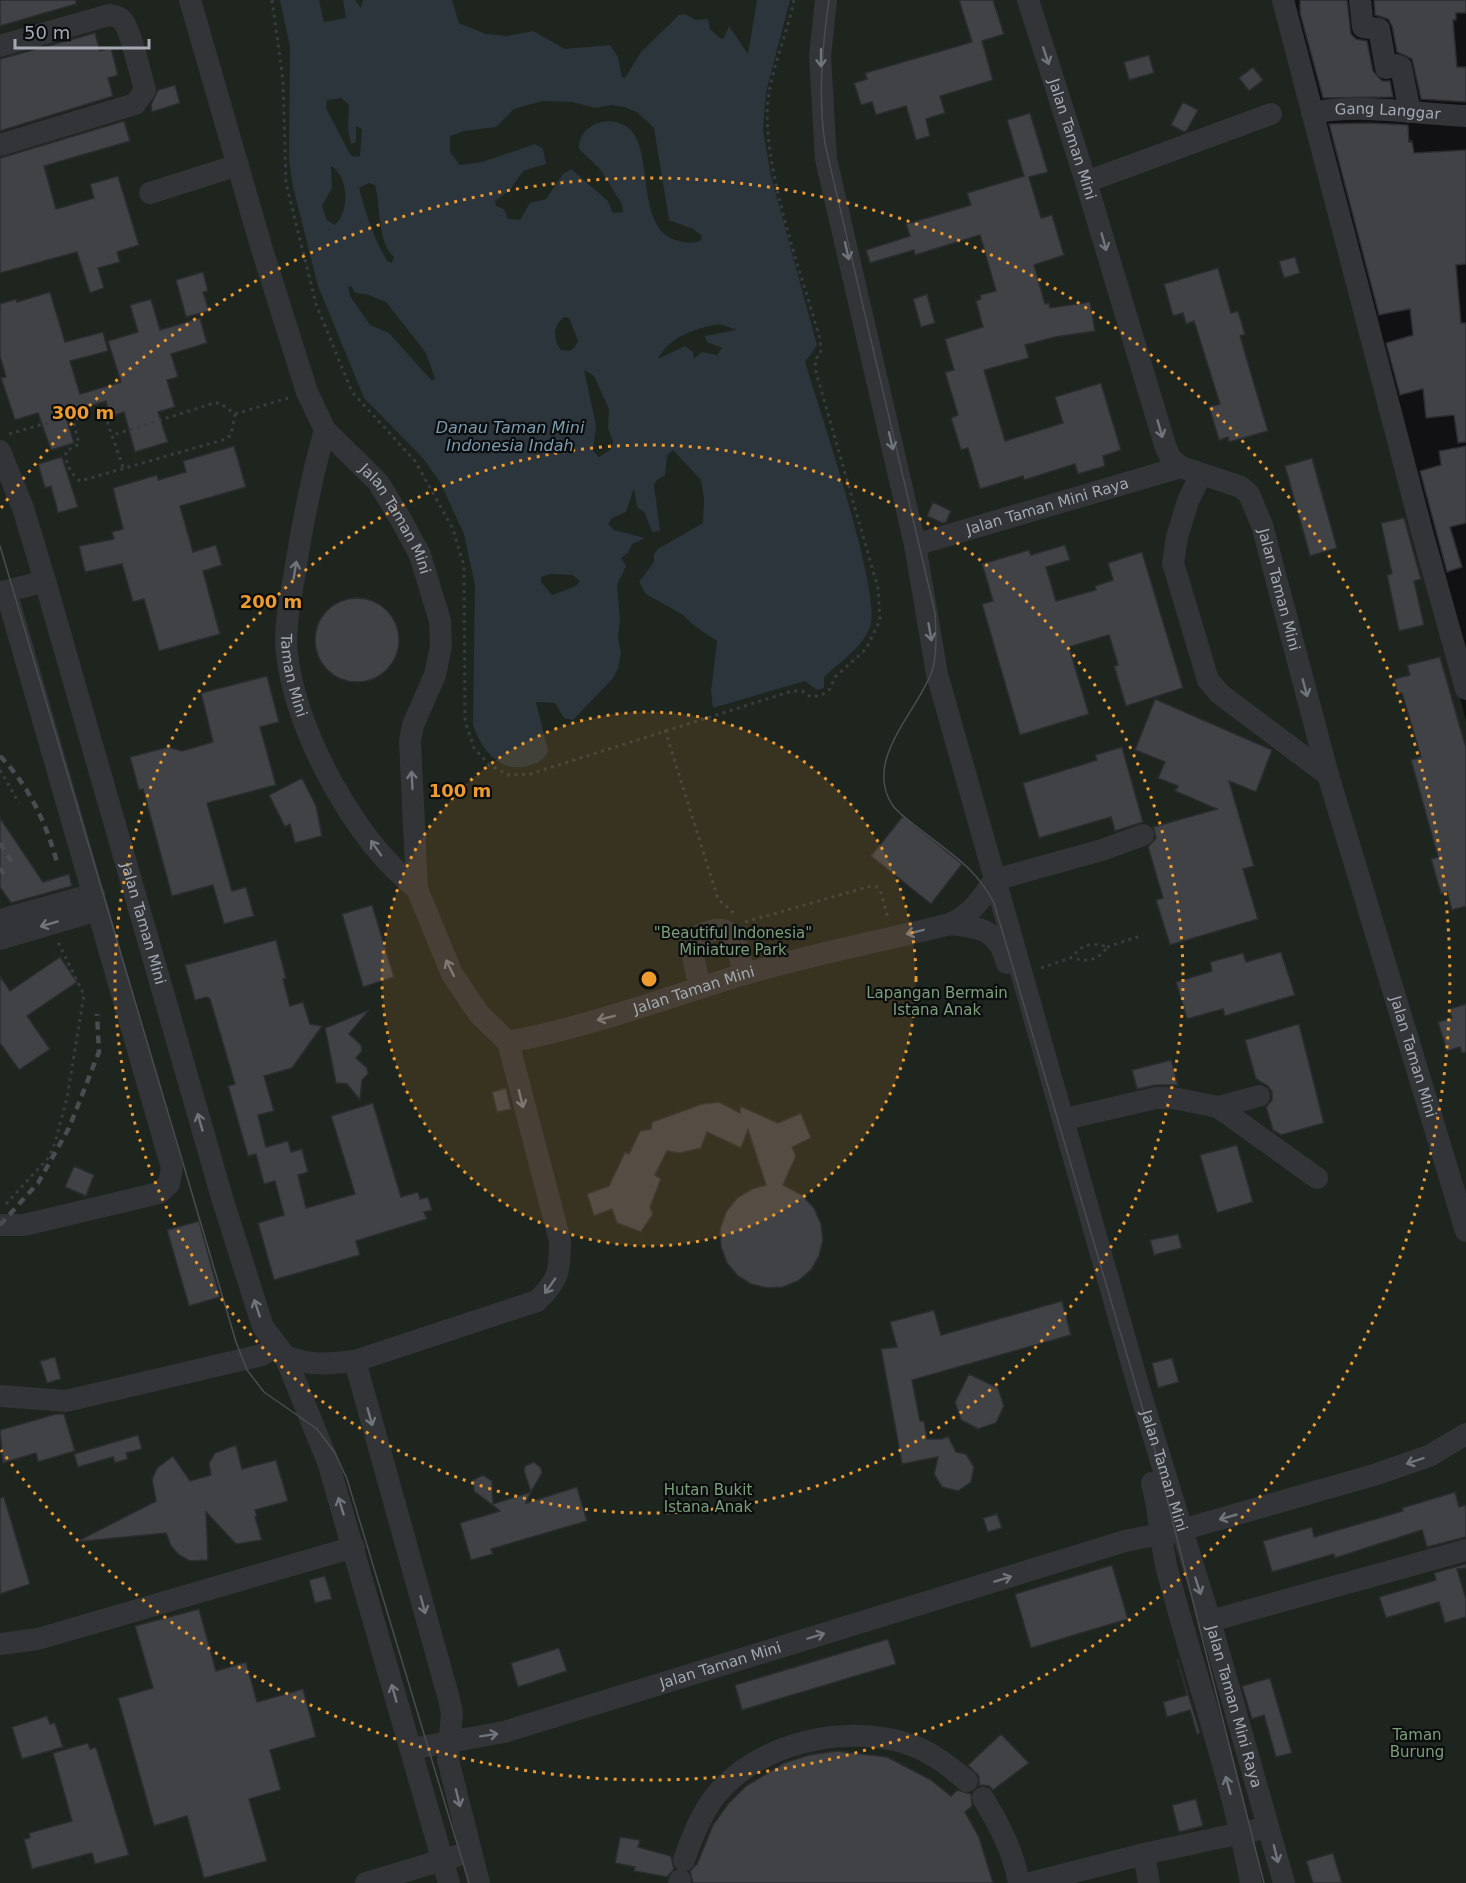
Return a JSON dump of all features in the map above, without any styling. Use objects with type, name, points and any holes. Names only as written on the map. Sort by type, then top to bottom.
[{"type":"street","name":"Jalan Taman Mini","points":[[190,0],[307,392],[325,430],[378,482],[394,509],[420,555],[440,621],[441,646],[435,675],[413,724],[410,741],[417,889],[452,974],[479,1014],[508,1041],[548,1034],[612,1017],[744,974],[950,924],[968,915],[981,903],[994,880]]},
{"type":"street","name":"Jalan Taman Mini","points":[[826,0],[820,56],[826,159],[915,545],[937,674],[994,880],[1065,1119],[1172,1532],[1167,1570],[1242,1833],[1251,1883]]},
{"type":"street","name":"Jalan Taman Mini","points":[[1028,0],[1086,182],[1164,445],[1171,459],[1191,470],[1241,486],[1254,504],[1262,525],[1328,775],[1466,1231]]},
{"type":"street","points":[[1283,0],[1422,532],[1466,689]]},
{"type":"street","points":[[1360,0],[1363,27],[1378,29],[1386,68],[1395,65],[1401,67],[1410,112]]},
{"type":"street","points":[[0,46],[109,15],[117,16],[127,29],[145,90],[135,104],[0,145]]},
{"type":"street","name":"Gang Langgar","points":[[1312,113],[1341,109],[1466,116]]},
{"type":"street","points":[[1086,182],[1271,114]]},
{"type":"street","points":[[150,193],[238,165]]},
{"type":"street","name":"Taman Mini","points":[[325,430],[310,480],[288,609],[286,653],[310,736],[338,790],[383,859],[417,889]]},
{"type":"street","name":"Jalan Taman Mini","points":[[0,451],[22,508],[45,581],[223,1201],[263,1327],[280,1351],[328,1462],[411,1749],[504,1732],[1125,1541],[1172,1532],[1385,1471],[1429,1456],[1466,1434]]},
{"type":"street","points":[[1191,470],[1173,563],[1208,680],[1220,694],[1328,775]]},
{"type":"street","name":"Jalan Taman Mini Raya","points":[[915,545],[1191,470]]},
{"type":"street","points":[[0,1225],[24,1226],[159,1193],[169,1184],[172,1168],[96,902],[3,592],[45,581]]},
{"type":"street","points":[[994,880],[1102,850],[1143,835]]},
{"type":"street","points":[[7,927],[49,923],[96,902]]},
{"type":"street","points":[[7,927],[96,902]]},
{"type":"street","name":"Jalan Taman Mini","points":[[950,924],[985,930],[1003,949],[1160,1511],[1172,1532]]},
{"type":"street","points":[[700,988],[690,943],[695,937],[719,928],[728,931],[734,939],[744,974]]},
{"type":"street","points":[[0,1396],[66,1401],[280,1351],[303,1363],[326,1365],[355,1361],[537,1301],[552,1286],[560,1270],[560,1241],[508,1041]]},
{"type":"street","points":[[1218,1107],[1259,1096]]},
{"type":"street","points":[[1065,1119],[1156,1098],[1173,1098],[1218,1107],[1317,1178]]},
{"type":"street","points":[[355,1361],[449,1699],[452,1713],[448,1760],[478,1878],[445,1877],[366,1883]]},
{"type":"street","name":"Jalan Taman Mini Raya","points":[[1172,1532],[1210,1621],[1284,1883]]},
{"type":"street","points":[[0,1644],[38,1639],[354,1547]]},
{"type":"street","points":[[1210,1621],[1466,1550]]},
{"type":"street","points":[[681,1874],[695,1829],[717,1794],[746,1769],[782,1748],[820,1738],[852,1736],[894,1741],[905,1743],[942,1760],[967,1781]]},
{"type":"street","points":[[411,1749],[445,1877]]},
{"type":"street","points":[[983,1798],[1003,1831],[1015,1861],[1019,1883]]},
{"type":"street","points":[[1031,1883],[1144,1854],[1270,1827]]},
{"type":"street","points":[[445,1877],[470,1851]]},
{"type":"street","points":[[1144,1854],[1149,1883]]},
{"type":"path","points":[[272,0],[283,80],[286,183],[316,303],[352,392],[415,461],[453,529],[464,566],[465,721],[474,748],[489,765],[509,775],[530,774],[792,691],[802,691],[811,697],[822,696],[830,689],[835,677],[866,649],[880,620],[878,588],[816,372],[815,360],[821,353],[820,339],[775,178],[768,137],[769,93],[795,0]]},
{"type":"path","points":[[235,414],[307,392]]},
{"type":"path","points":[[113,435],[213,403],[220,403],[235,414]]},
{"type":"path","points":[[0,437],[102,407],[124,470]]},
{"type":"path","points":[[72,416],[79,444],[66,451],[65,455],[74,476],[80,481],[90,480],[226,439],[231,435],[235,414]]},
{"type":"path","points":[[664,730],[718,899],[734,912],[735,918]]},
{"type":"path","points":[[0,770],[19,803]]},
{"type":"path","points":[[737,924],[871,886],[877,887],[881,893],[894,937]]},
{"type":"path","points":[[0,1210],[41,1168],[55,1143],[67,1098],[83,1006],[82,986],[49,923]]},
{"type":"path","points":[[1073,957],[1078,960],[1096,958],[1107,947],[1143,935]]},
{"type":"path","points":[[1022,974],[1073,957],[1076,951],[1091,944],[1107,947]]},
{"type":"green space","name":"\"Beautiful Indonesia\" Miniature Park","points":[[0,0],[1281,0],[1466,721],[1466,1883],[0,1883]]},
{"type":"water","name":"Danau Taman Mini Indonesia Indah","points":[[280,0],[319,0],[324,22],[346,18],[343,0],[355,0],[361,8],[363,0],[452,0],[459,23],[486,34],[507,36],[533,31],[565,49],[610,45],[618,57],[622,77],[625,78],[641,52],[679,15],[685,14],[695,20],[708,19],[710,29],[721,39],[724,38],[729,26],[748,54],[757,0],[790,0],[766,92],[763,130],[771,176],[817,345],[805,362],[859,541],[871,608],[870,627],[862,642],[824,677],[824,688],[817,690],[805,681],[713,708],[711,691],[717,641],[683,615],[646,594],[639,582],[654,562],[654,554],[658,549],[703,523],[704,499],[701,480],[673,450],[667,455],[665,475],[654,485],[660,531],[652,532],[645,513],[637,507],[634,488],[626,512],[612,518],[608,524],[614,530],[645,538],[632,544],[628,553],[621,558],[626,566],[617,585],[620,619],[618,638],[621,653],[613,678],[573,720],[564,718],[555,703],[536,702],[548,751],[539,761],[531,765],[511,767],[502,764],[487,752],[473,725],[475,585],[464,534],[440,482],[422,457],[364,398],[318,286],[293,187],[289,160],[290,47]],"holes":[[[341,98],[349,105],[348,129],[351,144],[356,142],[356,126],[362,129],[360,156],[354,157],[350,154],[326,108],[327,100]],[[542,101],[572,102],[596,108],[610,105],[637,112],[654,128],[669,220],[693,229],[702,236],[701,240],[690,243],[679,241],[666,235],[657,225],[635,136],[629,128],[611,121],[593,125],[586,131],[579,149],[600,169],[622,204],[623,212],[613,213],[608,201],[571,169],[563,174],[546,199],[530,203],[520,220],[508,219],[504,209],[496,206],[495,201],[510,190],[523,171],[546,164],[543,149],[535,144],[482,162],[460,165],[450,152],[450,136],[464,131],[496,127],[514,109]],[[331,166],[341,178],[345,194],[343,211],[335,225],[327,220],[322,206],[332,188]],[[369,183],[375,185],[382,233],[394,257],[392,263],[387,261],[371,226],[359,188]],[[348,286],[352,287],[355,293],[366,294],[386,302],[426,353],[435,379],[431,380],[389,333],[370,325],[350,296]],[[565,317],[569,318],[578,341],[569,351],[561,350],[558,346],[555,337],[558,324]],[[720,324],[737,330],[705,336],[707,342],[722,348],[717,355],[702,352],[694,359],[693,352],[685,346],[658,359],[676,339],[702,328]],[[584,370],[594,376],[609,409],[608,428],[613,442],[610,450],[599,457],[593,451],[596,425]],[[550,574],[572,575],[580,581],[576,586],[552,595],[541,582],[541,577]]]},
{"type":"building","points":[[0,0],[76,0],[76,4],[0,26]]},
{"type":"building","points":[[959,0],[993,0],[1004,34],[982,41],[993,80],[940,96],[945,113],[926,119],[930,136],[916,140],[906,106],[876,115],[872,102],[861,105],[854,83],[867,79],[865,73],[972,42]]},
{"type":"building","points":[[1300,0],[1347,0],[1351,34],[1356,39],[1367,41],[1373,71],[1382,81],[1390,81],[1393,97],[1323,98],[1300,13]]},
{"type":"building","points":[[1374,0],[1466,0],[1466,13],[1456,13],[1456,20],[1453,20],[1457,67],[1466,67],[1466,102],[1421,99],[1412,59],[1397,52],[1392,26],[1388,19],[1375,15]]},
{"type":"building","points":[[95,33],[100,51],[111,48],[118,75],[108,78],[113,96],[0,131],[0,59]]},
{"type":"building","points":[[1149,55],[1154,73],[1129,80],[1124,62]]},
{"type":"building","points":[[1253,67],[1263,80],[1249,91],[1239,78]]},
{"type":"building","points":[[175,85],[180,103],[152,112],[151,105],[158,90]]},
{"type":"building","points":[[1183,102],[1198,110],[1184,132],[1171,125]]},
{"type":"building","points":[[1030,113],[1048,172],[1029,177],[1041,218],[1052,215],[1064,255],[1034,265],[1045,304],[1049,303],[1050,308],[1090,302],[1095,331],[1055,337],[1025,345],[1029,358],[984,370],[1005,441],[1063,423],[1055,397],[1101,383],[1121,450],[1103,456],[1105,466],[1078,474],[1075,464],[1024,480],[1023,476],[980,489],[968,448],[961,450],[951,418],[958,415],[945,372],[954,370],[945,339],[983,327],[976,301],[981,299],[980,295],[996,291],[980,235],[915,255],[914,250],[870,263],[866,250],[910,236],[906,224],[971,205],[967,193],[1024,176],[1007,120]]},
{"type":"building","points":[[124,121],[130,141],[44,166],[56,209],[94,198],[90,184],[118,176],[139,245],[117,252],[120,262],[98,268],[104,288],[90,293],[77,252],[0,273],[0,158]]},
{"type":"building","points":[[1329,124],[1408,125],[1409,142],[1412,141],[1414,153],[1466,150],[1466,264],[1456,265],[1461,323],[1466,323],[1466,442],[1458,443],[1454,415],[1426,418],[1423,389],[1400,395],[1386,343],[1413,335],[1410,309],[1379,315]]},
{"type":"building","points":[[1295,257],[1300,273],[1284,278],[1279,261]]},
{"type":"building","points":[[1218,268],[1231,313],[1238,311],[1245,334],[1240,336],[1268,431],[1229,442],[1228,437],[1219,440],[1209,407],[1220,404],[1194,321],[1186,324],[1183,313],[1173,316],[1164,284]]},
{"type":"building","points":[[203,272],[208,291],[203,292],[209,311],[186,317],[176,280]]},
{"type":"building","points":[[50,292],[65,342],[103,332],[108,351],[70,361],[80,394],[121,382],[108,341],[138,332],[130,305],[151,299],[160,330],[200,318],[207,343],[171,354],[178,377],[167,380],[175,407],[158,412],[168,442],[135,452],[124,412],[110,417],[106,401],[65,414],[74,443],[51,450],[38,413],[15,420],[1,378],[6,377],[0,356],[0,304],[16,299],[17,302]]},
{"type":"building","points":[[927,294],[935,323],[921,327],[913,299]]},
{"type":"building","points":[[234,446],[246,487],[180,506],[193,552],[216,545],[222,565],[203,571],[220,634],[159,651],[144,599],[133,602],[122,564],[85,572],[79,546],[114,539],[112,532],[123,529],[113,488],[157,475],[158,480],[186,472],[183,461]]},
{"type":"building","points":[[1466,446],[1466,523],[1450,527],[1462,567],[1447,572],[1420,471],[1441,465],[1439,451]]},
{"type":"building","points":[[62,457],[78,507],[58,513],[51,486],[45,488],[38,464]]},
{"type":"building","points":[[1312,458],[1337,548],[1310,556],[1285,466]]},
{"type":"building","points":[[933,502],[951,511],[946,522],[942,523],[927,516]]},
{"type":"building","points":[[1404,518],[1421,579],[1414,581],[1424,625],[1399,631],[1387,575],[1392,574],[1381,523]]},
{"type":"building","points":[[1065,545],[1070,560],[1046,567],[1056,601],[1096,590],[1095,586],[1113,580],[1108,563],[1142,552],[1183,688],[1126,706],[1114,666],[1118,665],[1109,635],[1069,647],[1089,714],[1020,735],[982,604],[993,601],[982,564],[1029,550],[1031,555]]},
{"type":"building","points":[[349,598],[365,598],[381,605],[392,616],[399,632],[396,656],[387,670],[365,682],[349,682],[333,675],[322,664],[315,648],[315,632],[322,616],[333,605]]},
{"type":"building","points":[[1440,657],[1466,748],[1466,906],[1452,910],[1447,892],[1441,894],[1431,859],[1438,857],[1411,760],[1421,757],[1402,693],[1398,694],[1394,679],[1410,675],[1407,665]]},
{"type":"building","points":[[267,676],[279,722],[260,727],[276,785],[207,803],[232,891],[246,887],[254,916],[224,924],[213,885],[172,896],[143,789],[139,790],[130,757],[168,747],[182,751],[213,742],[201,693]]},
{"type":"building","points":[[1155,699],[1272,750],[1256,792],[1229,781],[1254,866],[1243,869],[1258,919],[1170,945],[1156,900],[1163,898],[1148,847],[1156,838],[1153,827],[1217,809],[1175,791],[1178,786],[1158,778],[1165,762],[1135,750]]},
{"type":"building","points":[[1122,747],[1143,822],[1115,831],[1111,817],[1039,838],[1023,783],[1097,760],[1095,755]]},
{"type":"building","points":[[302,778],[316,806],[322,836],[295,843],[290,824],[285,827],[269,795]]},
{"type":"building","points":[[903,816],[962,864],[931,904],[871,856]]},
{"type":"building","points":[[0,818],[43,882],[69,874],[72,886],[11,903],[0,887]]},
{"type":"building","points":[[372,905],[394,977],[363,987],[342,914]]},
{"type":"building","points":[[276,940],[286,978],[283,979],[290,1006],[303,1002],[310,1024],[322,1026],[292,1068],[264,1076],[274,1111],[258,1115],[266,1147],[288,1141],[291,1152],[302,1149],[308,1172],[298,1175],[306,1208],[355,1194],[331,1116],[373,1103],[401,1197],[418,1192],[420,1199],[428,1197],[432,1210],[424,1212],[427,1219],[356,1241],[360,1255],[274,1280],[258,1223],[284,1215],[275,1181],[264,1184],[256,1154],[248,1156],[228,1086],[235,1084],[210,999],[207,997],[195,1000],[185,965]]},
{"type":"building","points":[[1281,952],[1295,995],[1225,1016],[1223,1009],[1187,1019],[1176,982],[1212,971],[1210,962],[1243,953],[1246,962]]},
{"type":"building","points":[[60,957],[77,982],[27,1016],[50,1049],[19,1070],[0,1043],[0,976],[10,991]]},
{"type":"building","points":[[1466,1004],[1466,1052],[1462,1053],[1460,1047],[1447,1051],[1438,1022],[1452,1018],[1449,1009]]},
{"type":"building","points":[[369,1010],[349,1034],[361,1045],[362,1051],[356,1058],[367,1068],[368,1074],[362,1080],[360,1100],[347,1084],[336,1083],[325,1028]]},
{"type":"building","points":[[1299,1024],[1324,1123],[1281,1135],[1273,1130],[1266,1107],[1272,1100],[1272,1092],[1268,1086],[1256,1079],[1245,1040]]},
{"type":"building","points":[[1171,1060],[1178,1085],[1156,1085],[1137,1089],[1132,1070]]},
{"type":"building","points":[[506,1088],[511,1109],[497,1112],[492,1092]]},
{"type":"building","points":[[719,1102],[740,1113],[740,1106],[778,1123],[801,1113],[811,1138],[792,1147],[796,1156],[783,1185],[802,1195],[814,1208],[821,1224],[823,1240],[819,1256],[811,1270],[798,1281],[783,1287],[767,1288],[751,1284],[738,1276],[727,1263],[721,1247],[720,1229],[726,1212],[737,1198],[752,1189],[766,1185],[748,1130],[741,1148],[707,1132],[701,1148],[680,1153],[667,1151],[655,1175],[661,1179],[650,1207],[653,1214],[641,1232],[617,1223],[612,1209],[594,1216],[587,1194],[609,1186],[625,1152],[629,1154],[640,1131],[651,1129],[652,1122],[702,1104]]},
{"type":"building","points":[[1237,1145],[1253,1202],[1217,1213],[1200,1155]]},
{"type":"building","points":[[74,1166],[94,1175],[86,1196],[65,1187]]},
{"type":"building","points":[[199,1221],[220,1297],[189,1306],[167,1230]]},
{"type":"building","points":[[1178,1234],[1182,1248],[1154,1255],[1150,1240]]},
{"type":"building","points":[[1062,1301],[1071,1335],[912,1380],[920,1421],[924,1421],[927,1439],[942,1439],[948,1436],[956,1452],[966,1454],[974,1467],[971,1482],[958,1491],[942,1487],[934,1474],[938,1457],[902,1464],[881,1349],[897,1347],[890,1322],[934,1310],[941,1335]]},
{"type":"building","points":[[55,1357],[61,1379],[47,1383],[40,1361]]},
{"type":"building","points":[[1172,1358],[1179,1382],[1158,1388],[1152,1363]]},
{"type":"building","points":[[969,1374],[998,1388],[1004,1406],[996,1423],[978,1429],[961,1420],[955,1402]]},
{"type":"building","points":[[56,1414],[64,1414],[75,1451],[38,1462],[36,1453],[3,1463],[0,1430]]},
{"type":"building","points":[[138,1435],[142,1449],[126,1453],[128,1459],[115,1463],[113,1457],[78,1467],[74,1454]]},
{"type":"building","points":[[236,1445],[242,1469],[276,1460],[288,1501],[255,1510],[262,1540],[236,1544],[206,1512],[208,1560],[190,1561],[179,1555],[171,1546],[166,1533],[76,1542],[156,1501],[152,1479],[157,1468],[173,1456],[190,1481],[211,1475],[209,1463],[215,1453]]},
{"type":"building","points":[[534,1462],[541,1468],[542,1473],[531,1492],[524,1471],[525,1466]]},
{"type":"building","points":[[483,1475],[492,1481],[493,1504],[531,1492],[526,1503],[577,1487],[587,1521],[491,1549],[493,1554],[471,1560],[460,1523],[500,1511],[474,1491],[473,1480]]},
{"type":"building","points":[[1455,1492],[1459,1507],[1466,1505],[1466,1537],[1427,1547],[1422,1530],[1335,1558],[1334,1554],[1272,1572],[1263,1541],[1312,1527],[1314,1537],[1403,1511],[1402,1508]]},
{"type":"building","points":[[4,1497],[30,1584],[0,1594],[0,1498]]},
{"type":"building","points":[[997,1514],[1002,1528],[988,1532],[983,1518]]},
{"type":"building","points":[[1466,1564],[1466,1568],[1457,1569],[1466,1599],[1466,1617],[1445,1623],[1439,1602],[1386,1618],[1379,1597],[1436,1580],[1434,1573]]},
{"type":"building","points":[[1112,1565],[1128,1619],[1031,1648],[1015,1594]]},
{"type":"building","points":[[325,1576],[332,1599],[315,1603],[309,1580]]},
{"type":"building","points":[[199,1609],[216,1671],[246,1662],[257,1702],[303,1689],[316,1737],[270,1750],[281,1790],[249,1799],[267,1861],[204,1878],[187,1816],[154,1826],[118,1698],[153,1688],[135,1626]]},
{"type":"building","points":[[888,1639],[896,1664],[742,1710],[735,1685]]},
{"type":"building","points":[[559,1648],[567,1671],[518,1687],[511,1663]]},
{"type":"building","points":[[1177,1660],[1200,1733],[1197,1734],[1190,1710],[1167,1717],[1163,1702],[1187,1695]]},
{"type":"building","points":[[1270,1678],[1292,1753],[1276,1757],[1264,1715],[1252,1719],[1242,1686]]},
{"type":"building","points":[[47,1716],[50,1724],[55,1723],[63,1747],[22,1759],[12,1727]]},
{"type":"building","points":[[1001,1734],[1029,1763],[993,1790],[989,1786],[979,1785],[979,1776],[968,1765]]},
{"type":"building","points":[[88,1743],[90,1749],[96,1747],[129,1855],[95,1864],[92,1853],[32,1869],[24,1839],[30,1838],[29,1833],[72,1821],[53,1753]]},
{"type":"building","points":[[837,1751],[887,1757],[931,1780],[951,1796],[957,1790],[971,1794],[972,1806],[965,1812],[979,1837],[993,1883],[693,1883],[690,1871],[697,1864],[713,1825],[728,1804],[746,1786],[784,1763],[809,1755]]},
{"type":"building","points":[[1196,1799],[1203,1826],[1179,1832],[1172,1805]]},
{"type":"building","points":[[620,1837],[640,1840],[638,1847],[671,1856],[674,1869],[667,1877],[634,1871],[635,1867],[615,1863]]},
{"type":"building","points":[[1333,1853],[1342,1883],[1313,1883],[1306,1861]]},
{"type":"tram line","points":[[829,0],[822,72],[825,144],[935,613],[936,648],[933,668],[927,684],[888,752],[884,770],[885,788],[893,806],[971,871],[994,903],[1154,1447],[1264,1883]]},
{"type":"tram line","points":[[0,546],[236,1342],[247,1370],[264,1392],[317,1429],[335,1453],[347,1479],[469,1883]]},
{"type":"railway","points":[[0,756],[20,780],[36,807],[49,836],[58,866]]},
{"type":"railway","points":[[0,843],[15,867]]},
{"type":"railway","points":[[0,868],[4,874]]},
{"type":"railway","points":[[0,1225],[38,1183],[69,1128],[99,1052],[97,1014]]},
{"type":"park label","name":"Lapangan Bermain Istana Anak","points":[[937,1002]]},
{"type":"park label","name":"Hutan Bukit Istana Anak","points":[[708,1498]]},
{"type":"park label","name":"Taman Burung","points":[[1417,1744]]}]
